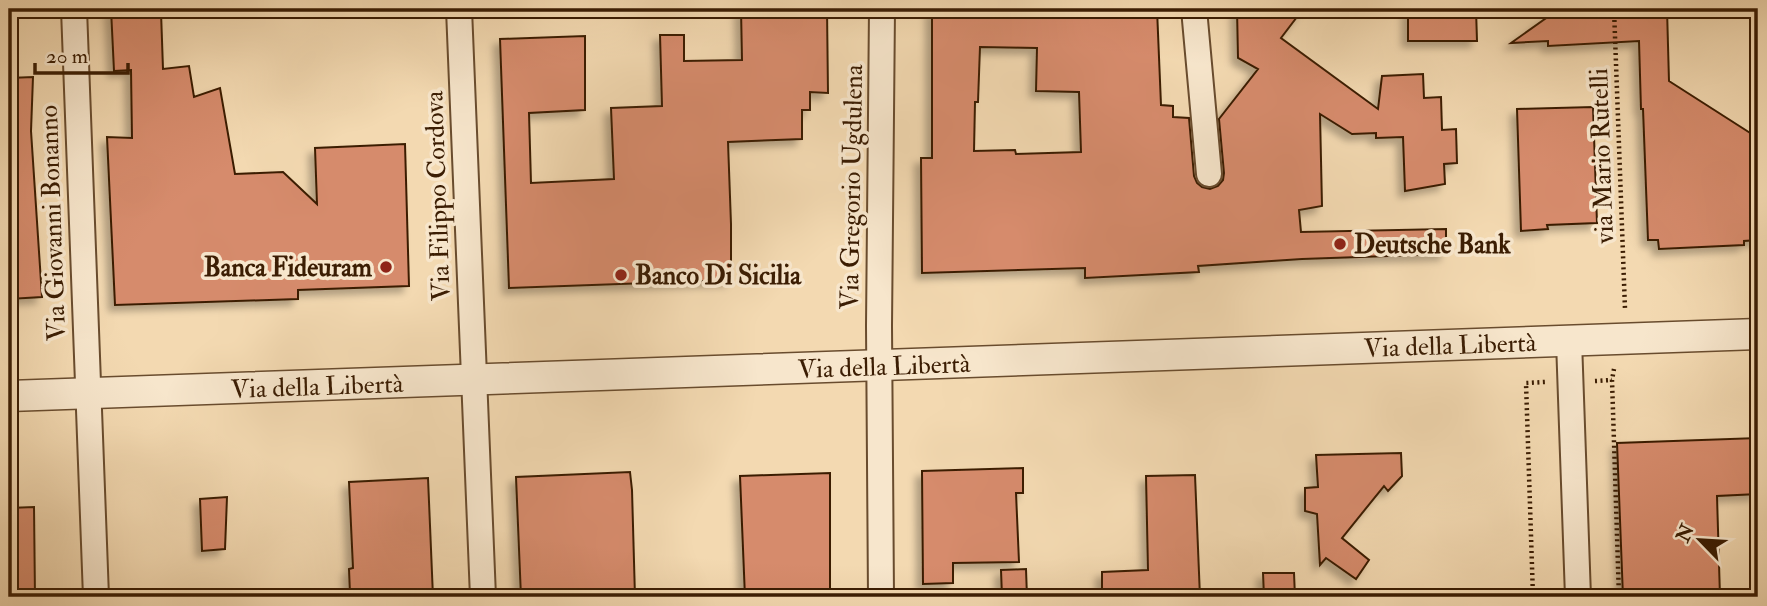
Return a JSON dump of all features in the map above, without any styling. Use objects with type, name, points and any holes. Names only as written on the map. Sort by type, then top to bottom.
[{"type":"street","name":"Via Giovanni Bonanno","points":[[74,9],[96,597]]},
{"type":"street","name":"Via Filippo Cordova","points":[[459,9],[483,597]]},
{"type":"street","name":"Via Gregorio Ugdulena","points":[[881,597],[879,366],[882,9]]},
{"type":"street","points":[[1194,9],[1209,174]]},
{"type":"street","name":"Via della Libertà","points":[[9,396],[1758,334]]},
{"type":"street","points":[[1569,341],[1578,597]]},
{"type":"path","name":"via Mario Rutelli","points":[[1614,9],[1626,302]]},
{"type":"path","points":[[1612,380],[1619,597]]},
{"type":"path","points":[[1526,383],[1533,597]]},
{"type":"building","points":[[111,9],[161,12],[163,69],[189,66],[194,97],[220,88],[235,174],[283,172],[317,204],[315,148],[405,144],[409,286],[298,290],[298,299],[115,305],[107,137],[132,138],[131,70],[114,71]]},
{"type":"building","points":[[741,9],[827,9],[828,93],[810,92],[810,110],[802,110],[802,139],[728,142],[731,280],[509,288],[500,39],[585,36],[585,110],[529,113],[531,183],[614,179],[611,108],[662,106],[660,35],[684,35],[684,61],[742,60]]},
{"type":"building","points":[[932,9],[1157,9],[1161,105],[1173,106],[1173,117],[1189,118],[1194,176],[1197,183],[1210,189],[1218,186],[1224,173],[1219,119],[1258,69],[1238,58],[1237,9],[1303,9],[1281,38],[1378,109],[1382,76],[1423,74],[1424,98],[1441,97],[1442,130],[1456,129],[1457,163],[1444,164],[1445,184],[1405,191],[1403,137],[1376,138],[1376,133],[1352,134],[1320,114],[1322,206],[1299,210],[1301,232],[1446,229],[1446,254],[1302,259],[1198,266],[1199,272],[1085,278],[1085,268],[922,273],[921,158],[932,158]],"holes":[[[980,47],[1037,48],[1036,91],[1079,92],[1081,152],[1016,154],[1015,150],[974,151]]]},
{"type":"building","points":[[1408,9],[1476,9],[1477,41],[1408,41]]},
{"type":"building","points":[[1559,9],[1667,9],[1669,81],[1758,138],[1758,240],[1744,241],[1744,245],[1659,249],[1658,240],[1648,240],[1639,41],[1548,46],[1548,41],[1511,43]]},
{"type":"building","points":[[33,77],[31,131],[42,297],[9,299],[9,78]]},
{"type":"building","points":[[1593,107],[1597,223],[1547,225],[1548,229],[1521,231],[1517,109]]},
{"type":"building","points":[[1758,438],[1758,494],[1717,496],[1720,597],[1623,597],[1617,443]]},
{"type":"building","points":[[1401,453],[1402,476],[1388,491],[1384,486],[1342,538],[1369,560],[1356,579],[1326,558],[1320,565],[1317,514],[1305,511],[1305,488],[1318,487],[1316,455]]},
{"type":"building","points":[[1023,468],[1023,493],[1016,493],[1019,562],[953,563],[953,583],[923,584],[922,471]]},
{"type":"building","points":[[630,472],[635,597],[521,597],[516,477]]},
{"type":"building","points":[[830,473],[830,597],[745,597],[740,476]]},
{"type":"building","points":[[1195,475],[1200,597],[1102,597],[1102,572],[1148,570],[1146,476]]},
{"type":"building","points":[[428,478],[433,597],[368,597],[367,592],[350,594],[349,569],[353,568],[349,482]]},
{"type":"building","points":[[227,497],[225,549],[202,551],[200,499]]},
{"type":"building","points":[[34,507],[35,597],[9,597],[9,508]]},
{"type":"building","points":[[1026,569],[1027,597],[1002,597],[1001,570]]},
{"type":"building","points":[[1263,573],[1294,573],[1295,597],[1264,597]]},
{"type":"place","name":"Deutsche Bank","points":[[1340,244]]},
{"type":"place","name":"Banca Fideuram","points":[[386,267]]},
{"type":"place","name":"Banco Di Sicilia","points":[[621,275]]}]
